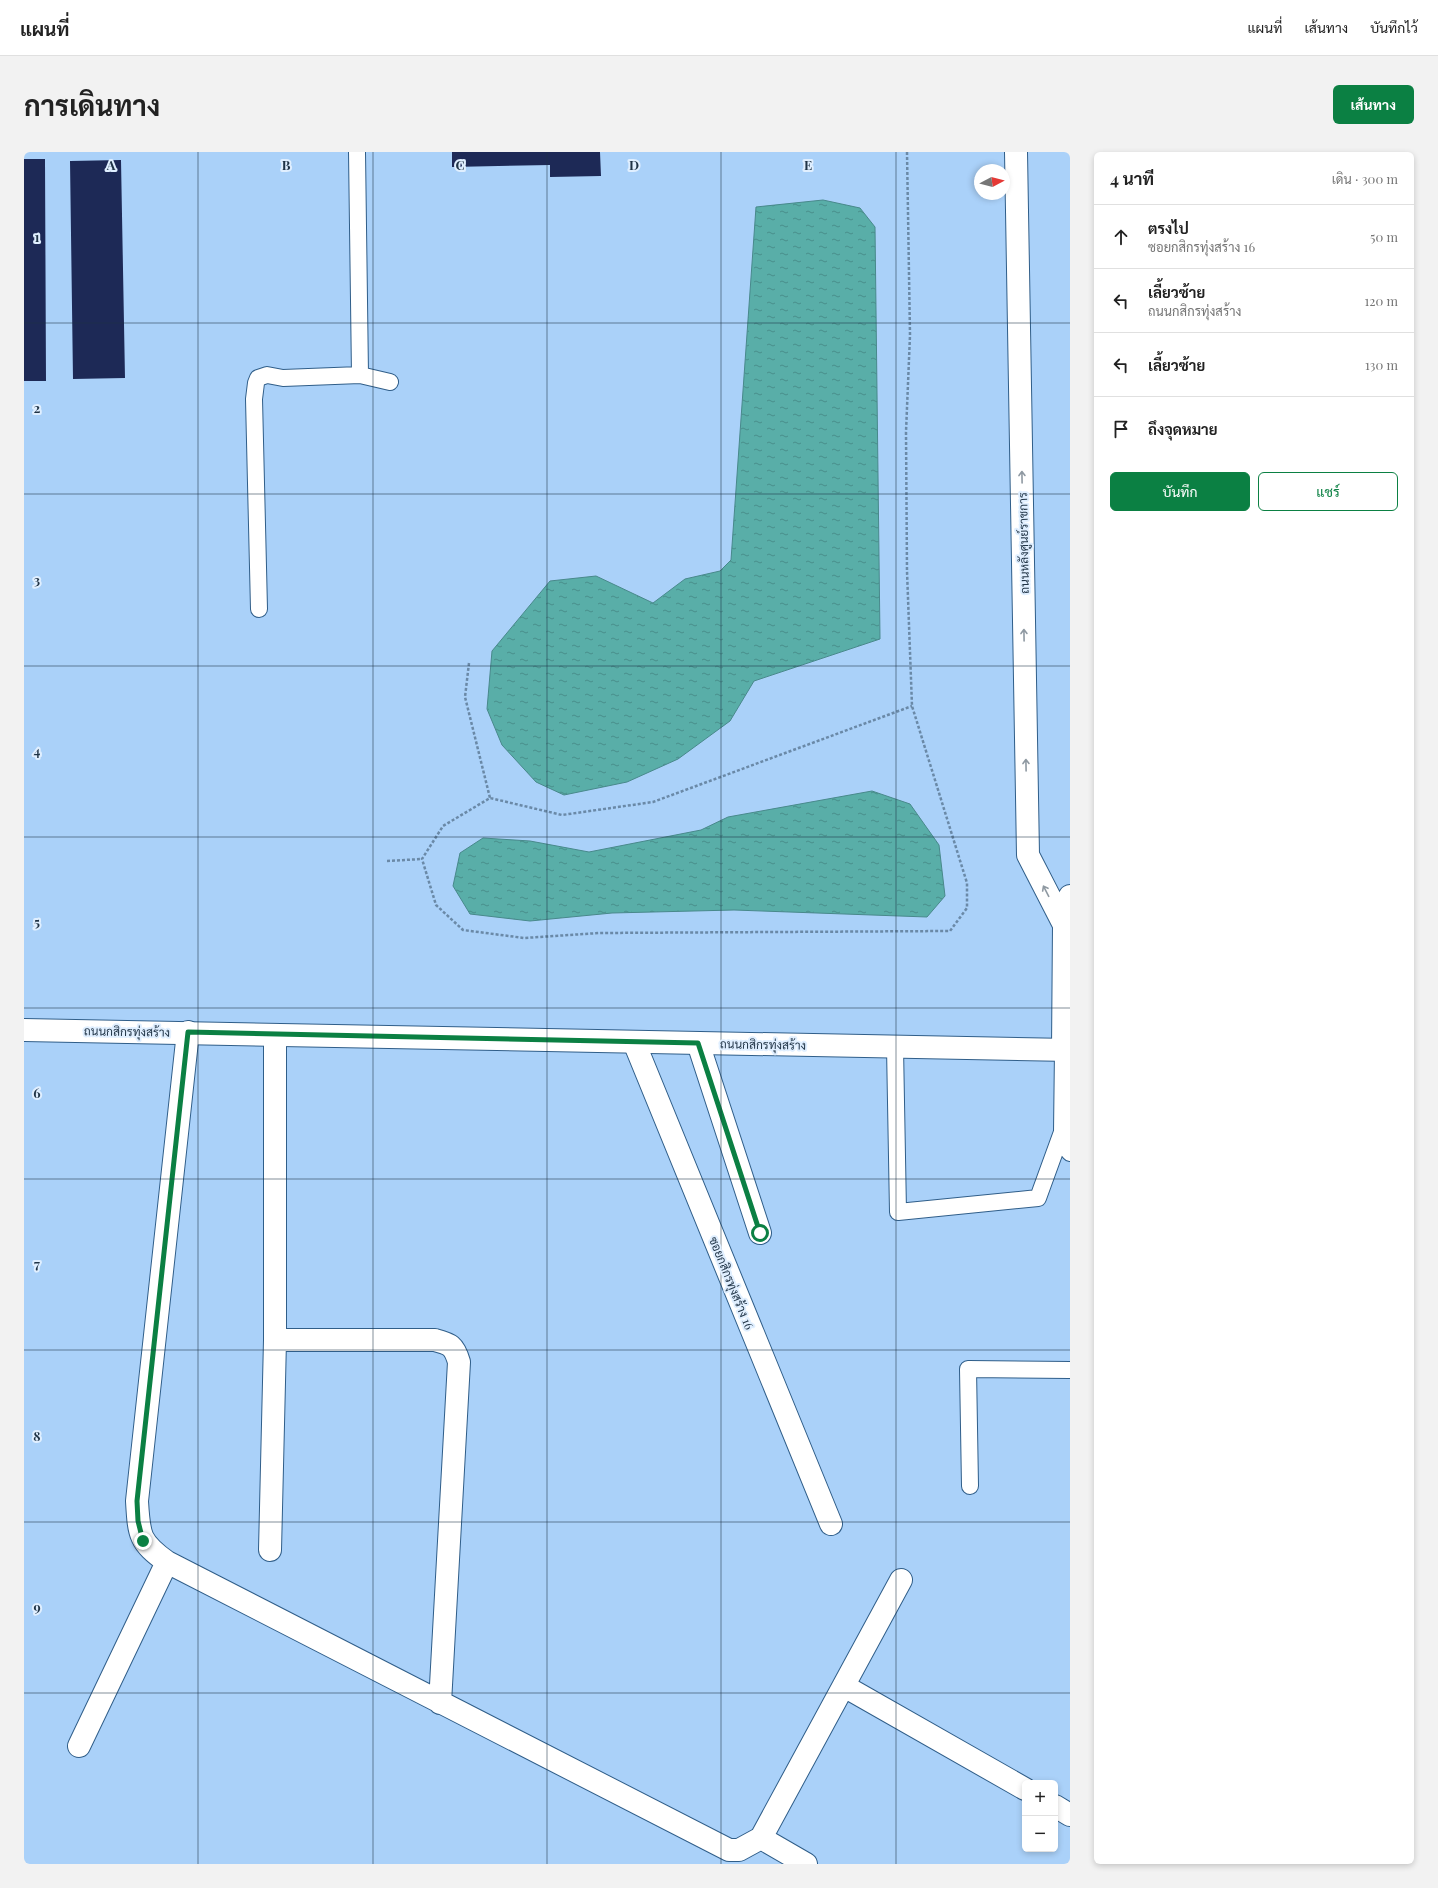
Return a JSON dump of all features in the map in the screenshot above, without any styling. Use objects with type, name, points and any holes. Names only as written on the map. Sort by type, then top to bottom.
[{"type":"street","name":"ถนนหลังศูนย์ราชการ","points":[[1016,152],[1028,855],[1064,925]]},
{"type":"street","name":"ถนนหลังศูนย์ราชการ","points":[[1067,1050],[1064,925],[1070,896]]},
{"type":"street","name":"ถนนกสิกรทุ่งสร้าง","points":[[24,1030],[1067,1050]]},
{"type":"street","points":[[188,1032],[137,1501],[138,1521],[143,1541],[167,1562],[729,1850],[739,1850],[761,1838],[901,1580]]},
{"type":"street","points":[[270,1550],[275,1340],[275,1035]]},
{"type":"street","name":"ซอยกสิกรทุ่งสร้าง 16","points":[[634,1042],[831,1524]]},
{"type":"street","points":[[698,1043],[760,1233]]},
{"type":"street","points":[[275,1340],[434,1340],[449,1344],[456,1351],[459,1362],[440,1703]]},
{"type":"street","points":[[79,1746],[167,1562]]},
{"type":"street","points":[[844,1686],[1022,1787]]},
{"type":"street","points":[[1058,1808],[1070,1815]]},
{"type":"street","points":[[761,1838],[806,1864]]},
{"type":"lane","points":[[357,152],[360,376]]},
{"type":"lane","points":[[259,610],[254,407],[256,383],[258,378],[267,376],[283,378],[360,376],[390,382]]},
{"type":"lane","points":[[895,1047],[898,1212],[1038,1198],[1062,1132]]},
{"type":"lane","points":[[1067,1050],[1062,1132],[1065,1147],[1070,1153]]},
{"type":"lane","points":[[970,1486],[968,1369],[1070,1370]]},
{"type":"path","points":[[906,152],[910,335],[906,432],[907,571],[912,706],[967,882],[967,908],[950,931],[599,932],[524,938],[463,930],[436,905],[422,859],[443,826],[490,798],[562,815],[653,802],[912,706]]},
{"type":"path","points":[[469,663],[465,697],[490,798]]},
{"type":"path","points":[[388,861],[422,859]]},
{"type":"water","points":[[823,200],[860,208],[875,227],[880,639],[754,681],[730,721],[678,759],[627,782],[564,795],[536,782],[502,745],[487,709],[492,651],[550,581],[596,576],[653,603],[685,579],[720,571],[731,560],[756,207]]},
{"type":"water","points":[[872,791],[910,804],[939,845],[945,896],[927,917],[734,910],[612,913],[530,921],[470,914],[453,886],[460,853],[483,838],[530,841],[589,852],[701,830],[728,817]]},
{"type":"building","points":[[452,152],[600,152],[601,176],[550,177],[550,165],[452,167]]},
{"type":"building","points":[[24,159],[45,159],[46,381],[24,381]]},
{"type":"building","points":[[121,160],[125,378],[73,379],[70,161]]},
{"type":"route","points":[[143,1541],[138,1521],[137,1501],[188,1032],[698,1043],[760,1233]]}]
